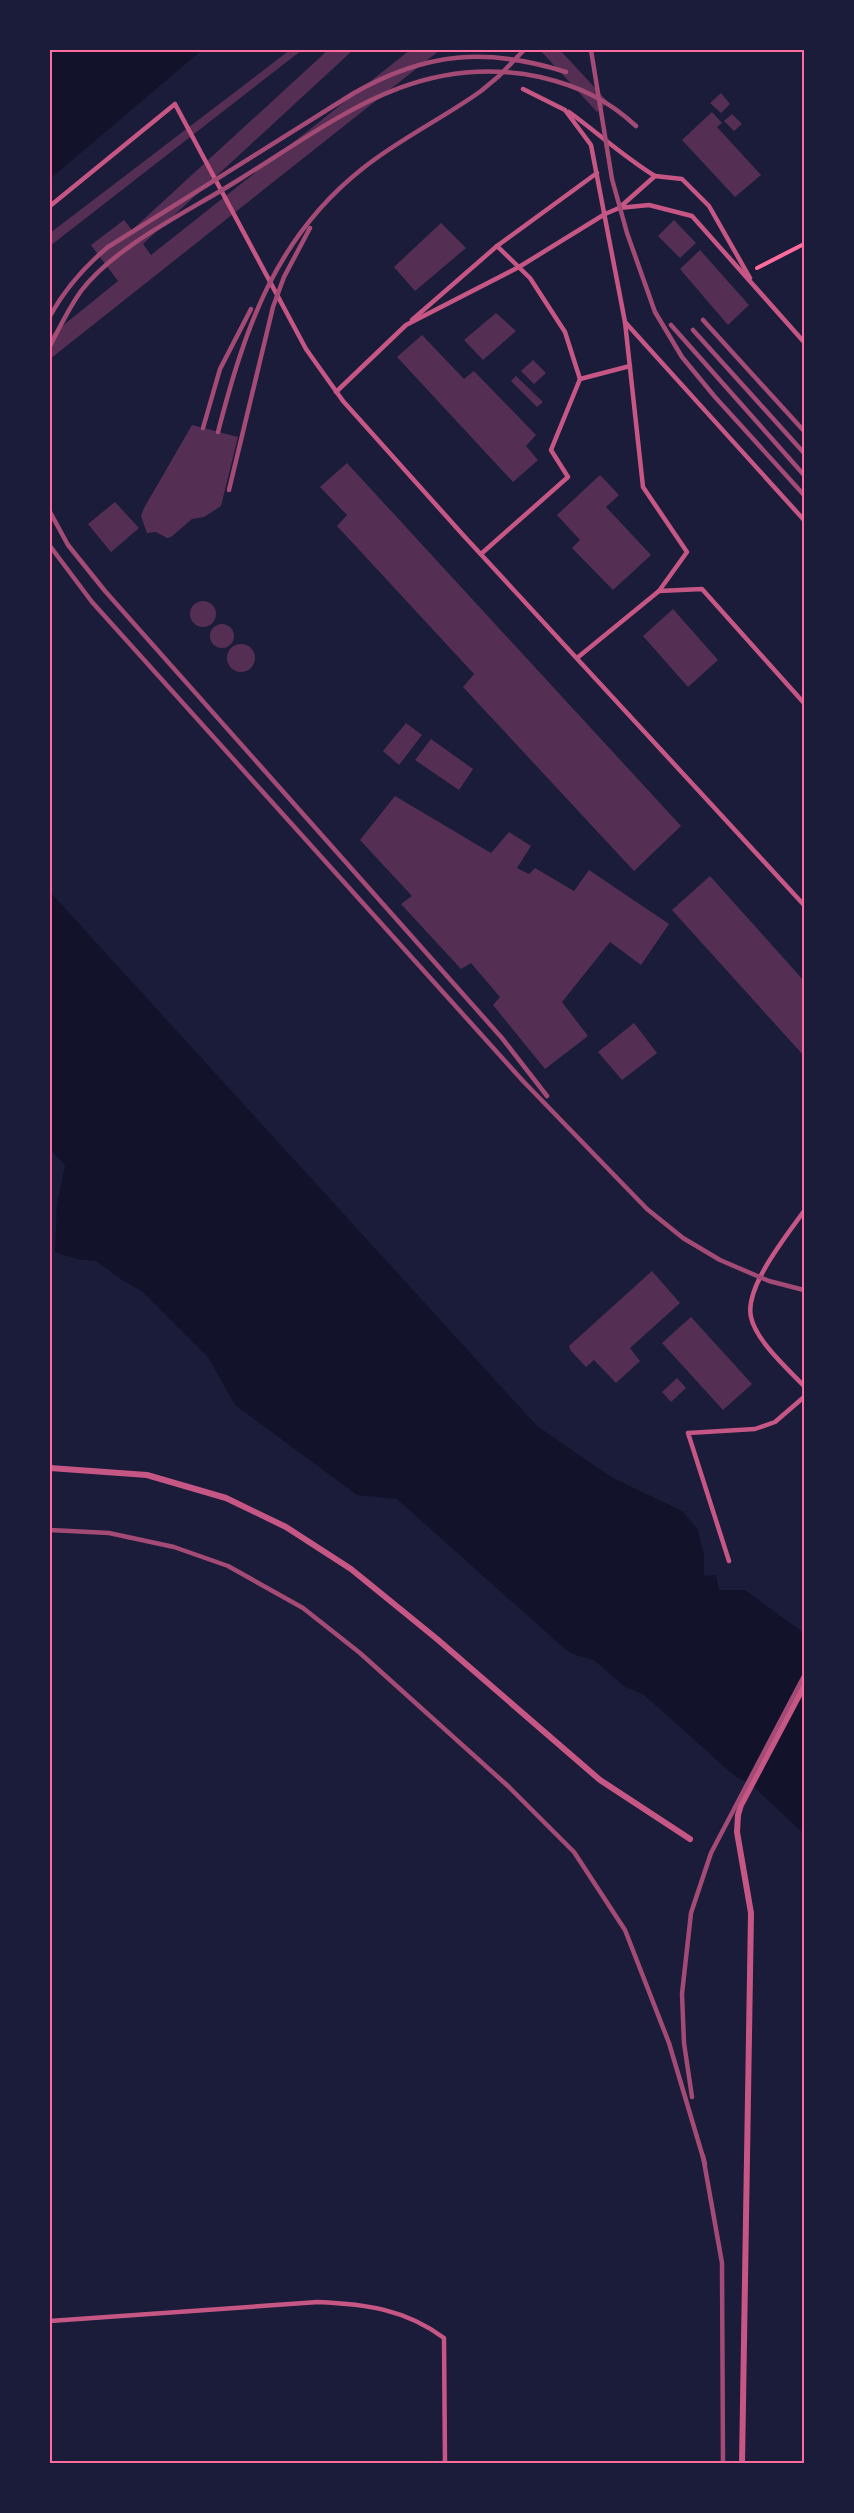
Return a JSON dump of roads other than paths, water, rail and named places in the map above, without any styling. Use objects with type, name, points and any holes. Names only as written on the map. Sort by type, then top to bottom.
[{"type":"street","points":[[50,1468],[147,1475],[226,1498],[285,1527],[359,1576],[437,1639],[600,1780],[690,1839]]},
{"type":"street","points":[[742,2463],[751,1914],[737,1832],[741,1805],[804,1686]]},
{"type":"lane","points":[[523,89],[565,110],[606,138],[627,159],[655,176],[682,179],[709,206],[756,288]]},
{"type":"lane","points":[[50,206],[175,104],[306,349],[336,392],[481,554],[804,905]]},
{"type":"lane","points":[[565,110],[591,146],[597,173],[625,322],[643,487],[687,552],[659,591],[577,658]]},
{"type":"lane","points":[[336,392],[405,325],[497,246],[597,173]]},
{"type":"lane","points":[[620,208],[655,176]]},
{"type":"lane","points":[[405,325],[519,267],[605,214],[620,208],[649,205],[692,216],[804,342]]},
{"type":"lane","points":[[481,554],[568,477],[551,450],[580,379],[565,332],[530,278],[497,246]]},
{"type":"lane","points":[[625,322],[804,520]]},
{"type":"lane","points":[[580,379],[630,366]]},
{"type":"lane","points":[[659,591],[702,589],[804,703]]},
{"type":"lane","points":[[804,1211],[774,1252],[754,1291],[750,1316],[762,1340],[804,1386]]},
{"type":"lane","points":[[729,1562],[688,1433],[755,1429],[775,1422],[804,1397]]},
{"type":"lane","points":[[50,2321],[318,2302],[359,2304],[421,2322],[444,2338],[445,2463]]},
{"type":"railway","points":[[218,432],[252,321],[285,255],[307,225],[332,196],[362,169],[481,91],[524,50]]},
{"type":"railway","points":[[591,50],[612,179],[627,233],[655,312],[682,357],[804,495]]},
{"type":"railway","points":[[50,316],[76,279],[108,247],[354,93],[381,79],[432,62],[483,57],[510,59],[566,72]]},
{"type":"railway","points":[[50,346],[81,291],[96,274],[134,243],[345,114],[381,96],[417,82],[455,74],[496,71],[540,77],[567,85],[603,101],[636,126]]},
{"type":"railway","points":[[229,490],[273,307],[284,277],[310,228]]},
{"type":"railway","points":[[203,428],[220,369],[251,309]]},
{"type":"railway","points":[[703,320],[804,431]]},
{"type":"railway","points":[[671,325],[804,475]]},
{"type":"railway","points":[[693,330],[804,453]]},
{"type":"railway","points":[[50,512],[68,545],[105,591],[502,1038],[547,1096]]},
{"type":"railway","points":[[50,546],[92,602],[523,1081],[647,1209],[683,1238],[720,1260],[769,1281],[804,1290]]},
{"type":"railway","points":[[50,1530],[109,1533],[174,1547],[228,1566],[303,1608],[360,1653],[509,1787],[574,1852],[625,1930],[669,2043],[705,2164]]},
{"type":"railway","points":[[692,2097],[684,2043],[682,1994],[691,1913],[711,1853],[804,1676]]},
{"type":"railway","points":[[703,2156],[722,2263],[723,2464]]}]
